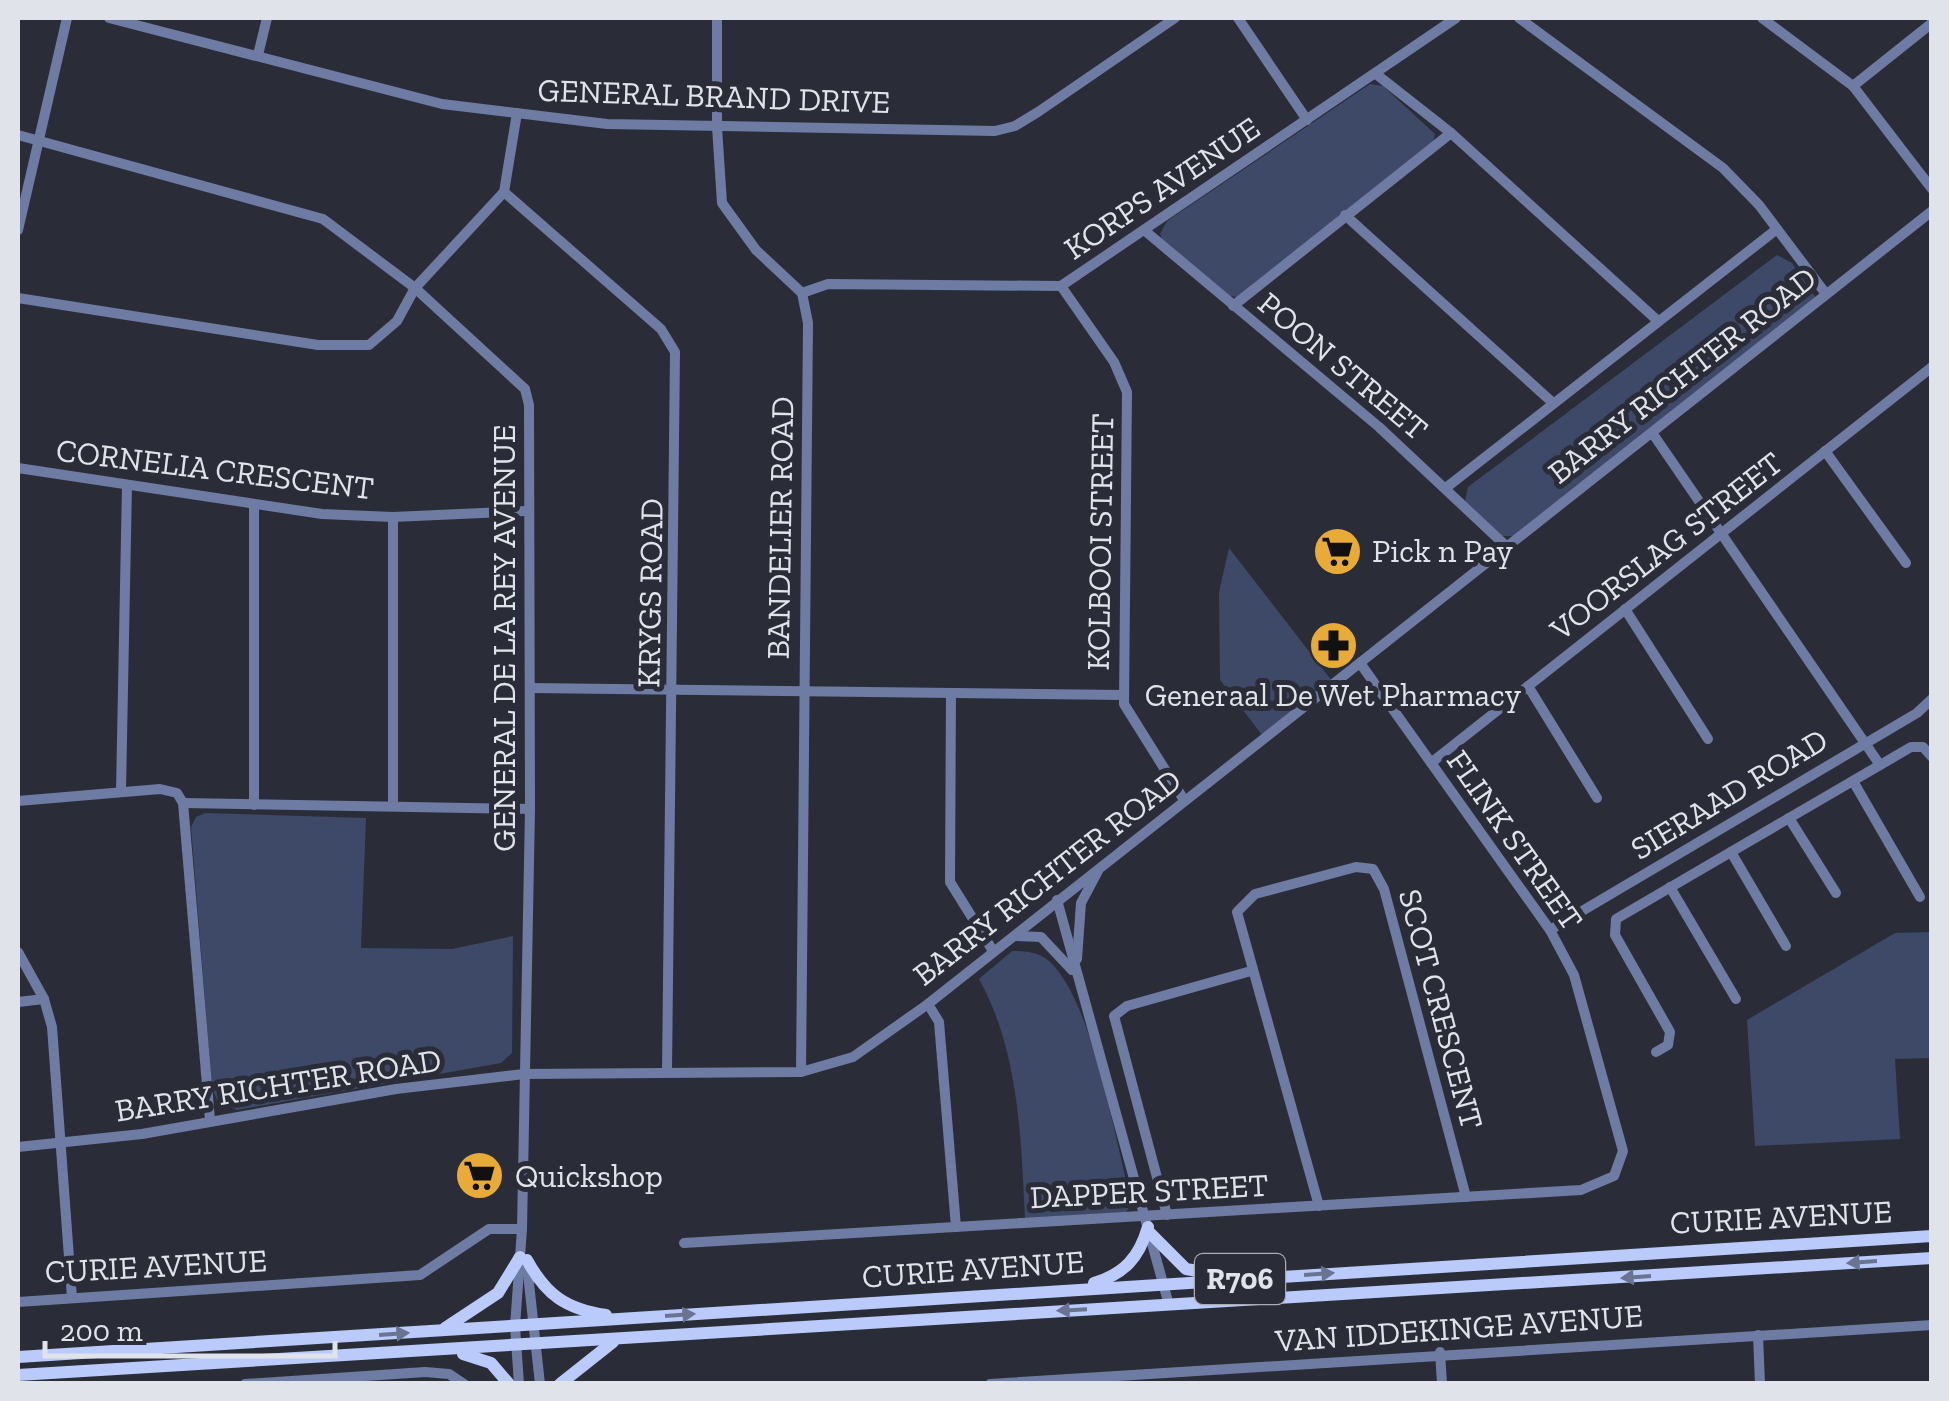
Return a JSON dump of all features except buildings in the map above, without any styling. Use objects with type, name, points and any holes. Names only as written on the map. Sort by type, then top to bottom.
[{"type":"main road","points":[[1147,1225],[1186,1269],[1266,1277]]},
{"type":"main road","points":[[1052,1291],[1118,1274],[1138,1254],[1147,1225]]},
{"type":"main road","name":"CURIE AVENUE","points":[[18,1358],[1932,1236]]},
{"type":"main road","points":[[438,1332],[488,1303],[523,1258],[538,1280],[562,1303],[628,1319]]},
{"type":"main road","name":"CURIE AVENUE","points":[[18,1376],[1932,1258]]},
{"type":"main road","points":[[560,1384],[596,1351],[620,1338]]},
{"type":"main road","points":[[442,1350],[478,1356],[504,1374],[509,1384]]},
{"type":"street","points":[[18,230],[67,18]]},
{"type":"street","name":"GENERAL BRAND DRIVE","points":[[110,18],[442,104],[607,124],[995,130],[1015,126],[1175,18]]},
{"type":"street","points":[[258,55],[267,18]]},
{"type":"street","points":[[717,18],[716,127],[724,208],[756,250],[802,293]]},
{"type":"street","points":[[1238,18],[1308,120]]},
{"type":"street","name":"KORPS AVENUE","points":[[802,293],[828,284],[1061,286],[1456,18]]},
{"type":"street","points":[[1518,18],[1723,168],[1778,229],[1826,294]]},
{"type":"street","points":[[1762,18],[1852,86],[1932,189]]},
{"type":"street","points":[[1852,86],[1932,23]]},
{"type":"street","points":[[1376,74],[1451,133],[1658,321]]},
{"type":"street","points":[[18,298],[356,348],[382,336],[397,321],[414,288],[504,192],[517,113]]},
{"type":"street","points":[[1234,306],[1451,133]]},
{"type":"street","name":"GENERAL DE LA REY AVENUE","points":[[18,136],[323,219],[414,288],[525,390],[529,405],[526,512],[530,809],[523,1258],[515,1326],[519,1384]]},
{"type":"street","name":"KRYGS ROAD","points":[[504,192],[653,322],[675,352],[667,1071]]},
{"type":"street","name":"BARRY RICHTER ROAD","points":[[18,1147],[142,1134],[396,1089],[524,1074],[801,1072],[853,1057],[928,1004],[1932,211]]},
{"type":"street","points":[[1345,216],[1554,403]]},
{"type":"street","points":[[1447,487],[1778,229]]},
{"type":"street","name":"POON STREET","points":[[1144,230],[1447,487],[1506,546]]},
{"type":"street","name":"KOLBOOI STREET","points":[[1061,286],[1114,362],[1127,392],[1122,694],[1127,711],[1184,800]]},
{"type":"street","name":"BANDELIER ROAD","points":[[801,1072],[802,691],[809,354],[802,293]]},
{"type":"street","name":"VOORSLAG STREET","points":[[1431,763],[1931,369]]},
{"type":"street","points":[[1653,434],[1880,765]]},
{"type":"street","points":[[1825,452],[1906,563]]},
{"type":"street","name":"CORNELIA CRESCENT","points":[[18,468],[254,505],[392,517],[526,512]]},
{"type":"street","points":[[121,792],[128,485]]},
{"type":"street","points":[[254,505],[254,805]]},
{"type":"street","points":[[392,517],[393,806]]},
{"type":"street","points":[[1625,610],[1708,739]]},
{"type":"street","name":"FLINK STREET","points":[[1360,663],[1550,930],[1574,974],[1623,1151],[1614,1176]]},
{"type":"street","points":[[1528,686],[1597,798]]},
{"type":"street","points":[[530,688],[1122,694]]},
{"type":"street","points":[[951,693],[950,882],[992,951]]},
{"type":"street","name":"SIERAAD ROAD","points":[[1550,930],[1917,713],[1932,699]]},
{"type":"street","points":[[1656,1052],[1668,1045],[1670,1032],[1613,926],[1616,919],[1918,744],[1932,757]]},
{"type":"street","points":[[1853,781],[1920,897]]},
{"type":"street","points":[[18,800],[168,790],[183,803],[530,809]]},
{"type":"street","points":[[183,803],[210,1120]]},
{"type":"street","points":[[1789,818],[1836,893]]},
{"type":"street","points":[[1731,852],[1786,946]]},
{"type":"street","points":[[1077,974],[1077,918],[1085,892],[1102,866]]},
{"type":"street","name":"SCOT CRESCENT","points":[[1319,1206],[1237,912],[1246,898],[1356,867],[1374,869],[1384,889],[1466,1197]]},
{"type":"street","points":[[1670,887],[1736,999]]},
{"type":"street","points":[[1056,900],[1169,1305]]},
{"type":"street","points":[[1012,936],[1032,934],[1049,942],[1072,970],[1083,994]]},
{"type":"street","points":[[18,952],[44,999],[56,1049],[58,1142],[72,1298]]},
{"type":"street","points":[[1167,1215],[1113,1020],[1127,1006],[1251,970]]},
{"type":"street","points":[[18,1002],[44,999]]},
{"type":"street","points":[[928,1004],[938,1022],[956,1227]]},
{"type":"street","name":"DAPPER STREET","points":[[684,1243],[956,1227],[1147,1225],[1167,1215],[1581,1190],[1614,1176]]},
{"type":"street","name":"CURIE AVENUE","points":[[18,1302],[420,1275],[489,1229],[522,1229]]},
{"type":"street","name":"GENERAL DE LA REY AVENUE","points":[[523,1258],[536,1325],[540,1384]]},
{"type":"street","name":"VAN IDDEKINGE AVENUE","points":[[990,1384],[1079,1381],[1440,1352],[1932,1325]]},
{"type":"street","points":[[1758,1335],[1760,1384]]},
{"type":"street","points":[[1440,1352],[1442,1384]]},
{"type":"street","points":[[1215,1368],[1216,1384]]},
{"type":"street","points":[[245,1384],[449,1374],[464,1384]]},
{"type":"shaded area","points":[[1370,84],[1383,86],[1435,134],[1433,144],[1238,297],[1229,296],[1163,241],[1160,234],[1167,221]]},
{"type":"shaded area","points":[[1777,255],[1792,263],[1818,301],[1516,536],[1501,536],[1465,501],[1468,487]]},
{"type":"shaded area","points":[[1229,548],[1332,681],[1262,735],[1220,680],[1219,592]]},
{"type":"shaded area","points":[[205,813],[366,818],[361,948],[452,949],[513,936],[512,1053],[501,1063],[237,1110],[217,1100],[212,1087],[191,827],[196,817]]},
{"type":"shaded area","points":[[1931,932],[1931,1058],[1895,1059],[1900,1139],[1755,1146],[1747,1020],[1895,933]]},
{"type":"shaded area","points":[[1012,951],[1035,954],[1050,962],[1081,1014],[1102,1079],[1132,1204],[1126,1212],[1025,1218],[1016,1096],[1002,1035],[979,979]]},
{"type":"place","name":"Pick n Pay","points":[[1337,551]]},
{"type":"place","name":"Generaal De Wet Pharmacy","points":[[1333,645]]},
{"type":"place","name":"Quickshop","points":[[480,1176]]}]
